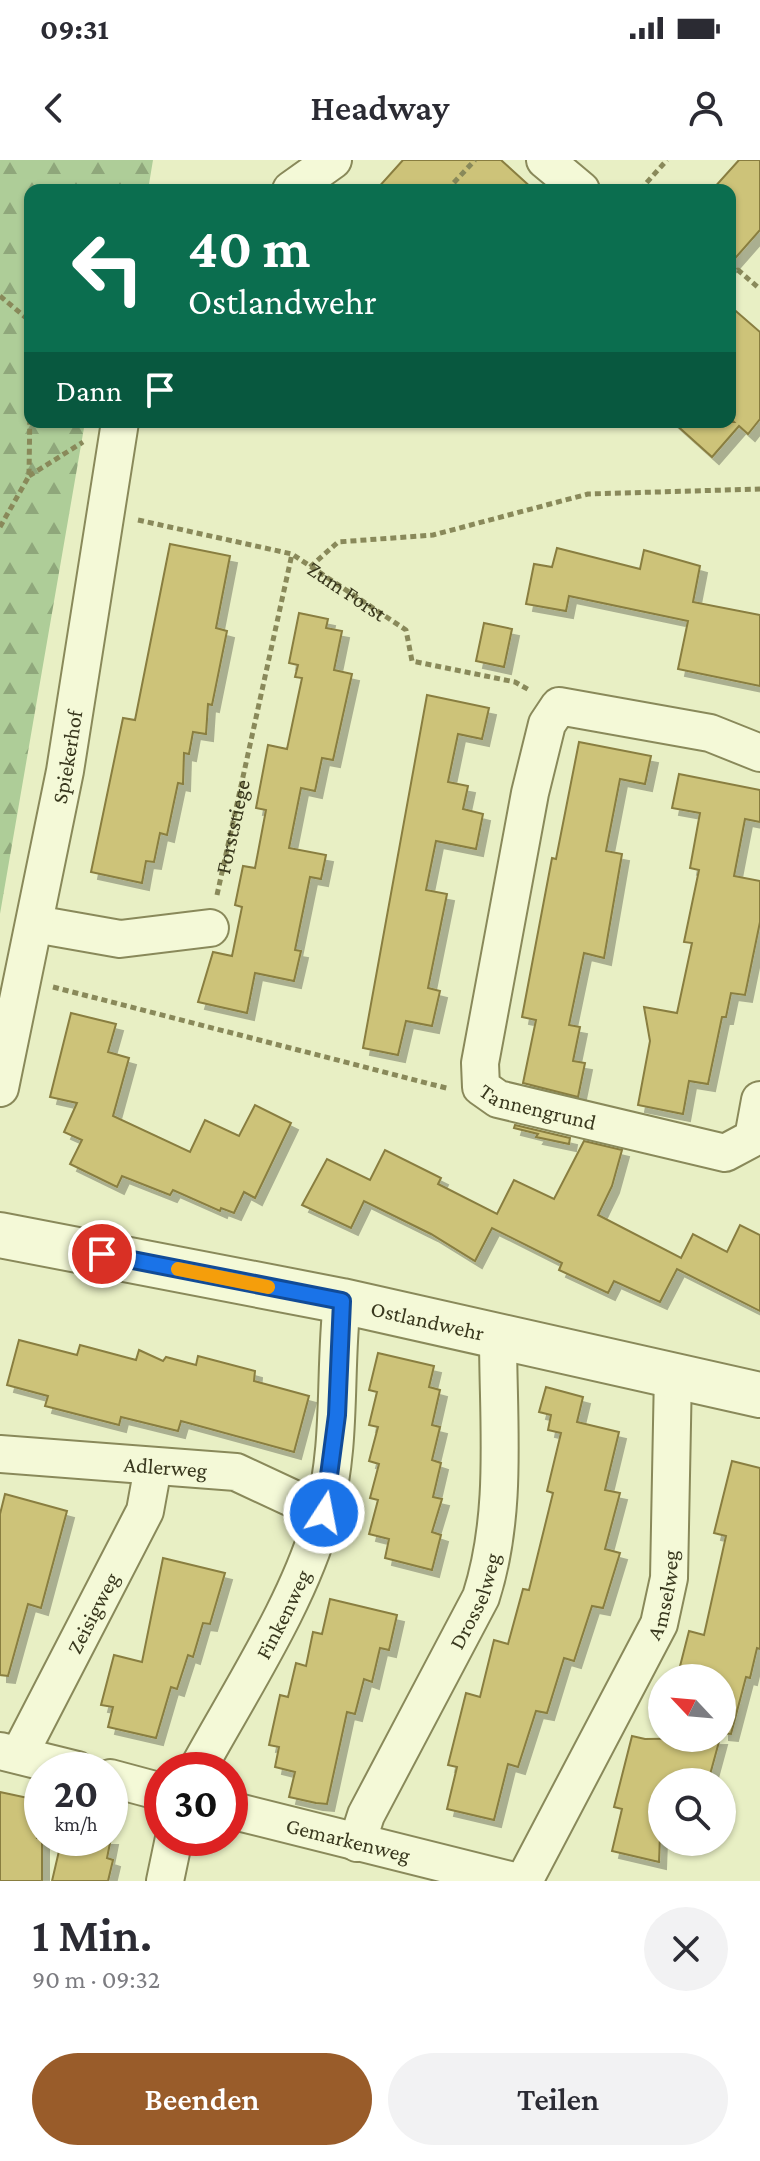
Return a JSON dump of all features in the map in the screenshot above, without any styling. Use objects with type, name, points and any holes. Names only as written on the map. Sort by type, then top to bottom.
[{"type":"street","points":[[299,184],[333,160]]},
{"type":"street","points":[[545,160],[574,184]]},
{"type":"street","name":"Spiekerhof","points":[[0,1088],[25,980],[65,771],[106,513],[106,429]]},
{"type":"street","points":[[559,706],[710,733],[760,753]]},
{"type":"street","name":"Tannengrund","points":[[559,706],[547,724],[530,793],[480,1063],[481,1087],[498,1099],[725,1153],[753,1138],[760,1100]]},
{"type":"street","points":[[35,924],[120,939],[210,928]]},
{"type":"street","name":"Ostlandwehr","points":[[0,1235],[342,1301],[760,1395]]},
{"type":"street","name":"Finkenweg","points":[[207,1752],[308,1564],[324,1513],[337,1415],[342,1301]]},
{"type":"street","name":"Drosselweg","points":[[357,1843],[366,1815],[481,1597],[494,1559],[499,1522],[498,1335]]},
{"type":"street","name":"Amselweg","points":[[524,1881],[659,1624],[669,1578],[673,1373]]},
{"type":"street","name":"Adlerweg","points":[[0,1454],[236,1472],[324,1513]]},
{"type":"street","name":"Zeisigweg","points":[[10,1753],[145,1511],[153,1467]]},
{"type":"street","name":"Gemarkenweg","points":[[248,1815],[514,1881]]},
{"type":"street","points":[[165,1881],[170,1856]]},
{"type":"path","points":[[453,184],[475,160]]},
{"type":"path","points":[[645,184],[667,160]]},
{"type":"path","points":[[736,272],[738,270],[760,289]]},
{"type":"path","points":[[0,296],[24,316]]},
{"type":"path","points":[[0,527],[29,476],[30,428]]},
{"type":"path","points":[[29,476],[106,429]]},
{"type":"path","points":[[310,567],[338,542],[433,535],[588,494],[760,489]]},
{"type":"path","name":"Zum Forst","points":[[106,513],[292,554],[406,630],[412,661],[515,682],[559,706]]},
{"type":"path","name":"Forststiege","points":[[210,928],[292,554]]},
{"type":"path","points":[[25,980],[460,1092],[481,1087]]},
{"type":"green space","points":[[0,160],[153,160],[149,184],[24,184],[24,428],[84,428],[0,914]]},
{"type":"building","points":[[403,160],[501,160],[527,184],[381,184]]},
{"type":"building","points":[[739,160],[760,160],[760,230],[736,257],[736,184],[717,184]]},
{"type":"building","points":[[736,311],[760,332],[760,419],[748,434],[739,426],[712,457],[680,428],[736,428]]},
{"type":"building","points":[[170,544],[230,556],[216,628],[227,631],[212,705],[208,704],[206,734],[193,732],[189,754],[184,753],[183,784],[178,783],[167,835],[160,833],[154,862],[146,861],[142,883],[91,872],[123,718],[135,720]]},
{"type":"building","points":[[557,548],[640,569],[644,550],[700,566],[693,602],[760,615],[760,686],[678,669],[688,621],[569,596],[566,611],[526,604],[534,564],[552,567]]},
{"type":"building","points":[[299,613],[328,619],[326,628],[342,631],[334,670],[352,674],[333,760],[322,758],[315,791],[301,788],[289,848],[326,855],[321,879],[310,877],[295,950],[301,951],[294,981],[255,973],[247,1013],[198,1002],[213,952],[232,956],[242,907],[235,905],[243,866],[255,868],[266,810],[256,808],[268,745],[287,749],[302,678],[295,677],[298,665],[289,663]]},
{"type":"building","points":[[484,623],[512,629],[504,667],[476,661]]},
{"type":"building","points":[[427,695],[489,708],[482,739],[458,734],[448,782],[468,786],[463,809],[483,814],[476,849],[436,841],[426,890],[447,894],[428,988],[440,991],[432,1026],[406,1021],[398,1055],[363,1048]]},
{"type":"building","points":[[579,742],[651,756],[645,784],[620,779],[606,851],[622,854],[604,958],[584,953],[569,1025],[580,1027],[573,1061],[585,1063],[578,1097],[523,1083],[536,1020],[522,1017],[552,858],[556,859]]},
{"type":"building","points":[[679,774],[760,790],[760,822],[745,819],[734,876],[760,881],[760,922],[745,995],[731,993],[726,1017],[722,1017],[708,1084],[689,1081],[683,1114],[638,1105],[650,1041],[644,1007],[677,1013],[692,943],[684,942],[699,870],[690,868],[700,813],[672,808]]},
{"type":"building","points":[[71,1013],[116,1024],[108,1052],[129,1058],[113,1116],[190,1152],[205,1120],[239,1136],[255,1105],[291,1123],[255,1198],[244,1192],[234,1213],[221,1208],[220,1211],[173,1190],[170,1195],[122,1176],[117,1187],[70,1164],[82,1140],[64,1132],[77,1103],[50,1097]]},
{"type":"building","points":[[515,1125],[570,1138],[569,1144],[536,1137],[538,1134],[514,1128]]},
{"type":"building","points":[[584,1141],[622,1150],[612,1186],[598,1215],[681,1258],[693,1234],[727,1252],[740,1225],[760,1235],[760,1311],[677,1269],[660,1302],[614,1281],[608,1293],[559,1270],[562,1263],[492,1228],[475,1261],[431,1234],[364,1201],[351,1228],[302,1205],[327,1159],[370,1180],[385,1150],[441,1178],[438,1184],[497,1214],[514,1180],[554,1199]]},
{"type":"building","points":[[19,1340],[77,1355],[80,1345],[136,1360],[139,1350],[163,1361],[166,1357],[196,1365],[198,1356],[255,1371],[254,1381],[309,1396],[294,1452],[181,1421],[178,1431],[121,1417],[119,1425],[45,1406],[48,1396],[7,1385]]},
{"type":"building","points":[[378,1353],[434,1366],[429,1387],[440,1390],[432,1425],[440,1427],[432,1460],[441,1463],[433,1497],[442,1499],[432,1532],[441,1535],[432,1570],[385,1558],[389,1539],[369,1534],[378,1500],[370,1498],[379,1464],[369,1461],[378,1427],[369,1425],[377,1392],[369,1390]]},
{"type":"building","points":[[546,1387],[583,1397],[577,1422],[619,1432],[605,1490],[620,1493],[605,1549],[620,1553],[603,1608],[592,1606],[574,1661],[564,1658],[547,1713],[536,1711],[518,1767],[508,1764],[494,1820],[447,1809],[457,1767],[448,1765],[466,1693],[480,1697],[494,1640],[508,1644],[523,1589],[529,1590],[553,1493],[547,1491],[561,1433],[548,1430],[551,1415],[539,1412]]},
{"type":"building","points":[[732,1461],[760,1468],[760,1649],[757,1648],[750,1678],[746,1677],[736,1715],[736,1664],[681,1664],[689,1631],[704,1635],[726,1536],[714,1533]]},
{"type":"building","points":[[5,1494],[67,1511],[41,1608],[28,1604],[8,1676],[0,1675],[0,1514]]},
{"type":"building","points":[[163,1558],[225,1573],[210,1624],[203,1623],[193,1657],[188,1655],[177,1689],[171,1687],[156,1738],[108,1727],[113,1707],[101,1705],[114,1655],[142,1662]]},
{"type":"building","points":[[330,1599],[397,1615],[389,1650],[380,1648],[372,1682],[364,1679],[355,1714],[347,1712],[327,1804],[289,1797],[295,1772],[275,1767],[279,1747],[269,1745],[280,1695],[288,1697],[296,1663],[306,1666],[313,1632],[322,1634]]},
{"type":"building","points":[[632,1736],[648,1739],[648,1752],[716,1752],[712,1768],[648,1768],[648,1856],[659,1856],[659,1862],[612,1851],[622,1809],[614,1807]]},
{"type":"building","points":[[0,1792],[24,1797],[24,1856],[42,1856],[42,1881],[0,1881]]},
{"type":"building","points":[[58,1856],[107,1856],[113,1860],[108,1881],[52,1881]]},
{"type":"slow traffic","points":[[178,1269],[268,1287]]},
{"type":"route","points":[[102,1254],[342,1301],[338,1335],[337,1415],[324,1513]]}]
